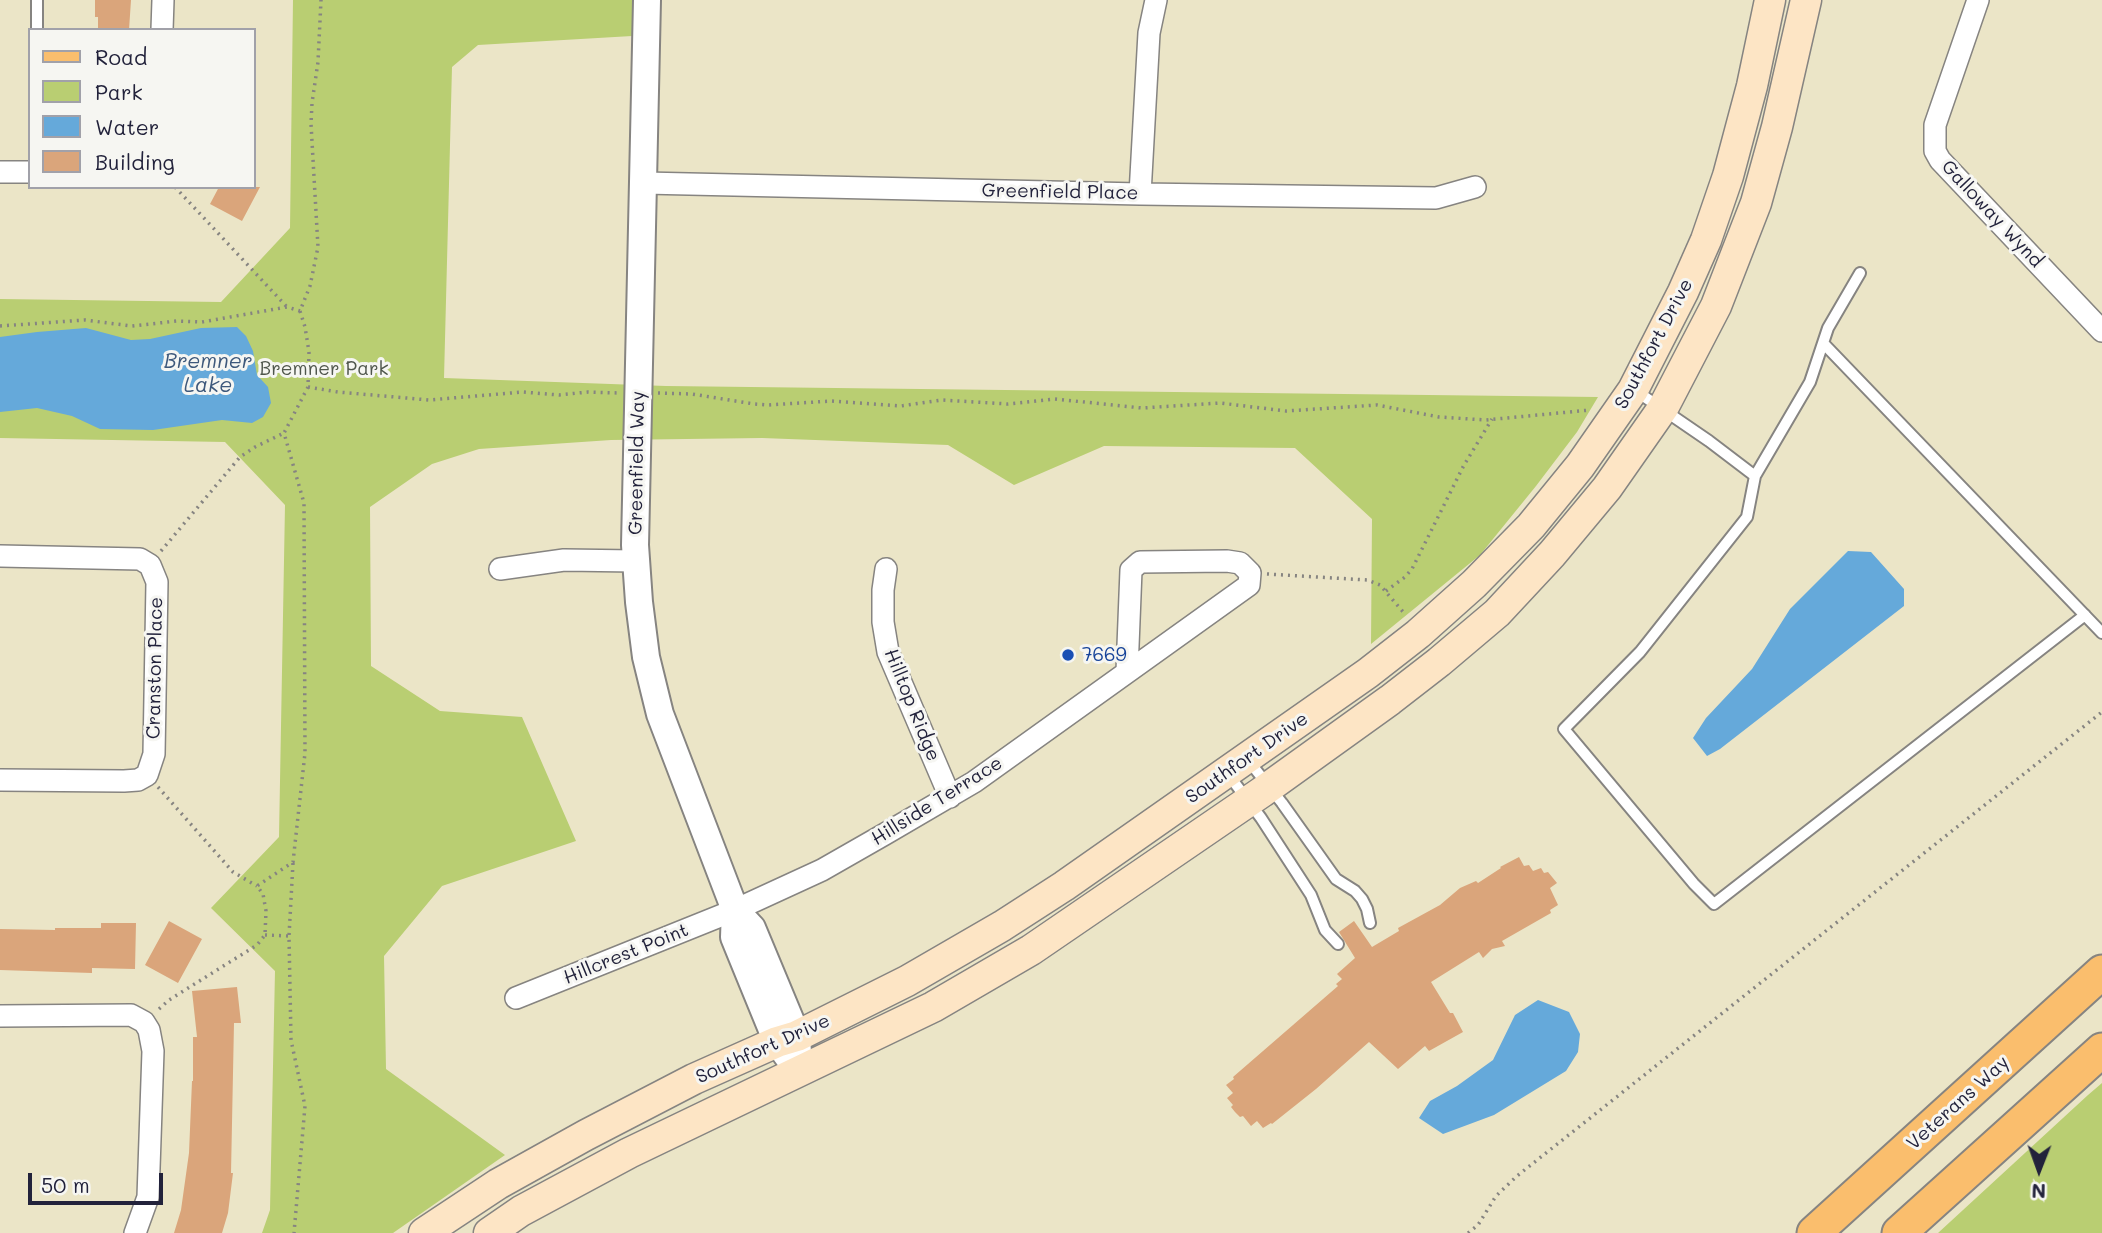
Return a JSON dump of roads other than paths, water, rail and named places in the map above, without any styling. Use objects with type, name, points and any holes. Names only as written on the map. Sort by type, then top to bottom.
[{"type":"main road","name":"Southfort Drive","points":[[424,1233],[498,1184],[586,1135],[694,1079],[787,1039],[906,981],[1002,926],[1064,886],[1368,673],[1418,634],[1474,583],[1531,526],[1580,466],[1633,390],[1683,292],[1706,240],[1728,176],[1752,86],[1770,0]]},
{"type":"main road","name":"Southfort Drive","points":[[489,1233],[521,1211],[629,1153],[933,1007],[1031,950],[1390,700],[1439,663],[1497,613],[1552,554],[1607,488],[1662,408],[1716,306],[1756,203],[1777,127],[1806,0]]},
{"type":"main road","name":"Veterans Way","points":[[1814,1233],[2102,972]]},
{"type":"main road","points":[[1899,1233],[2102,1049]]},
{"type":"street","points":[[162,28],[163,0]]},
{"type":"street","name":"Greenfield Way","points":[[647,0],[636,561],[646,657],[660,714],[735,910],[752,928],[799,1071]]},
{"type":"street","points":[[1140,194],[1149,33],[1156,0]]},
{"type":"street","name":"Galloway Wynd","points":[[1978,0],[1935,125],[1935,151],[1940,160],[2102,331]]},
{"type":"street","points":[[0,172],[28,172]]},
{"type":"street","name":"Greenfield Place","points":[[644,183],[1436,198],[1475,187]]},
{"type":"street","name":"Cranston Place","points":[[0,556],[140,559],[150,565],[156,582],[153,754],[147,775],[138,780],[124,781],[0,780]]},
{"type":"street","points":[[500,569],[564,561],[636,561]]},
{"type":"street","name":"Hillside Terrace","points":[[735,910],[822,870],[974,782],[1249,585],[1250,573],[1241,563],[1227,561],[1140,562],[1131,570],[1127,671]]},
{"type":"street","name":"Hilltop Ridge","points":[[886,569],[883,622],[888,652],[950,797]]},
{"type":"street","name":"Hillcrest Point","points":[[516,998],[735,910]]},
{"type":"street","points":[[0,1016],[131,1016],[144,1022],[149,1030],[153,1051],[148,1197],[135,1233]]},
{"type":"lane","points":[[37,0],[37,28]]},
{"type":"lane","points":[[1860,273],[1828,328],[1810,382],[1755,476],[1747,517],[1640,652],[1564,729],[1694,884],[1714,904],[2085,615]]},
{"type":"lane","points":[[1824,344],[2102,633]]},
{"type":"lane","points":[[1633,390],[1755,476]]},
{"type":"lane","points":[[1236,765],[1336,879],[1362,899],[1370,923]]},
{"type":"lane","points":[[1236,765],[1259,793],[1311,895],[1325,930],[1338,944]]},
{"type":"water","name":"Bremner Lake","points":[[237,327],[246,336],[253,351],[257,375],[268,387],[271,403],[263,417],[252,423],[222,420],[153,430],[100,429],[72,416],[37,408],[0,412],[0,337],[86,328],[131,340],[150,339],[201,328]]},
{"type":"water","points":[[1848,551],[1871,552],[1904,589],[1904,606],[1720,749],[1707,756],[1693,738],[1706,718],[1752,669],[1790,609]]},
{"type":"water","points":[[1538,1000],[1569,1012],[1580,1034],[1578,1052],[1566,1071],[1494,1115],[1443,1134],[1419,1118],[1430,1101],[1457,1086],[1493,1060],[1515,1015]]},
{"type":"place","name":"7669","points":[[1068,655]]},
{"type":"park label","name":"Bremner Park","points":[[324,369]]}]
